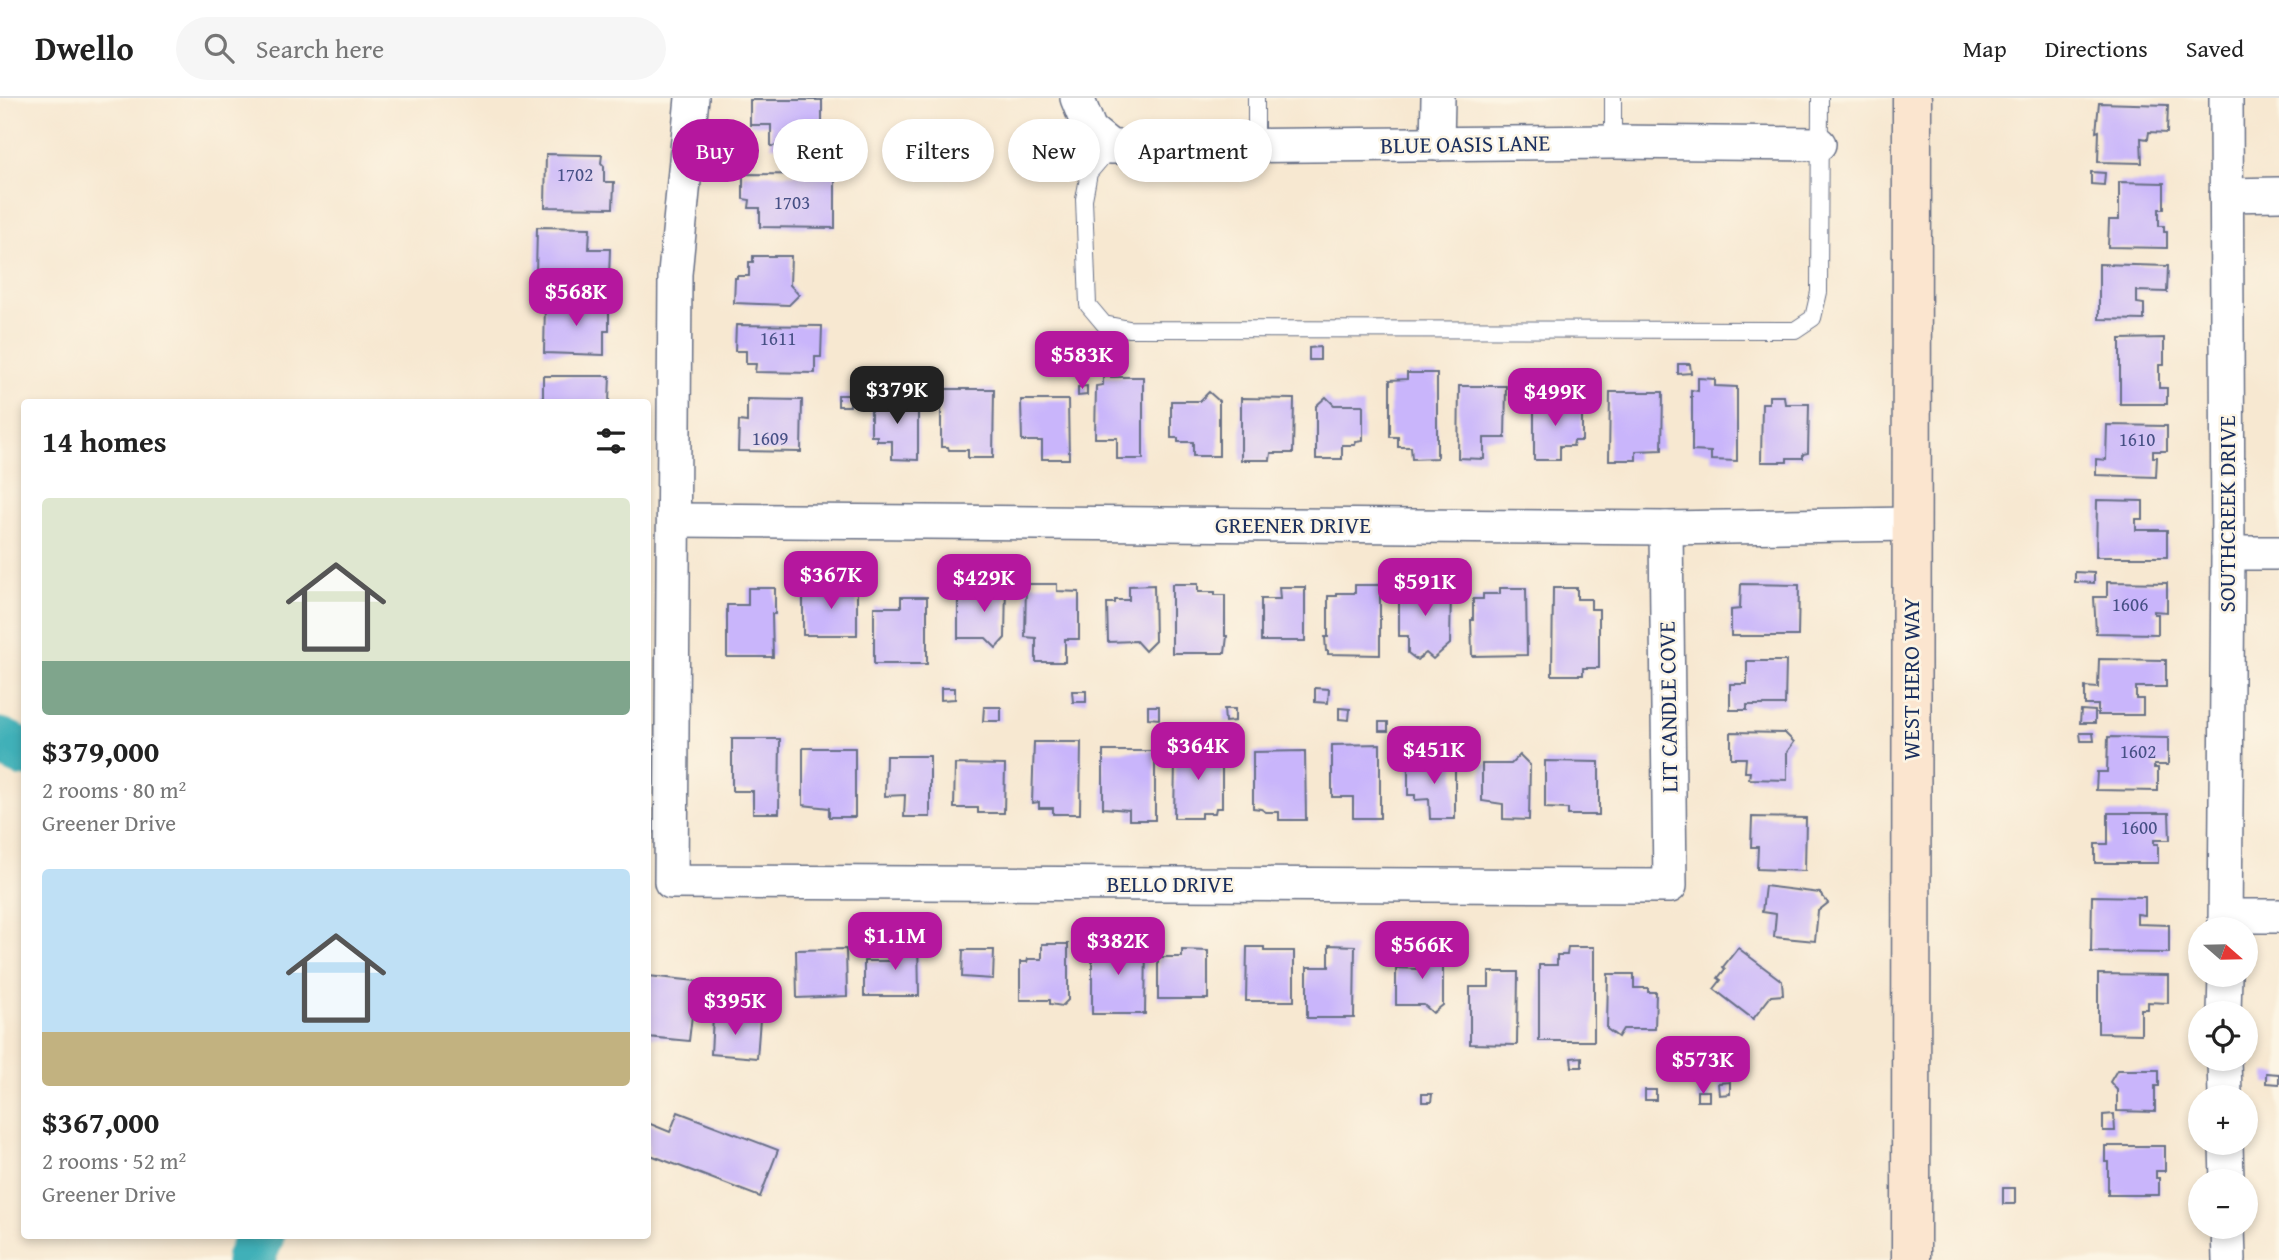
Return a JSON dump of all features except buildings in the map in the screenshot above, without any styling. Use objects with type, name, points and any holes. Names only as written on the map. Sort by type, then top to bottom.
[{"type":"main road","name":"WEST HERO WAY","points":[[1911,1260],[1912,98]]},
{"type":"street","points":[[674,520],[675,274],[692,98]]},
{"type":"street","points":[[1077,98],[1090,130],[1111,147]]},
{"type":"street","points":[[1437,144],[1438,98]]},
{"type":"street","name":"SOUTHCREEK DRIVE","points":[[2226,98],[2226,917]]},
{"type":"street","name":"BLUE OASIS LANE","points":[[1272,146],[1613,142],[1819,144]]},
{"type":"street","points":[[2226,195],[2279,194]]},
{"type":"street","name":"GREENER DRIVE","points":[[674,520],[1666,528],[1911,524]]},
{"type":"street","name":"BELLO DRIVE","points":[[674,520],[671,882],[1670,886]]},
{"type":"street","name":"LIT CANDLE COVE","points":[[1666,528],[1670,886]]},
{"type":"street","points":[[2228,553],[2279,553]]},
{"type":"street","points":[[2258,919],[2279,916]]},
{"type":"street","points":[[2228,1239],[2229,1260]]},
{"type":"lane","points":[[1256,98],[1256,119]]},
{"type":"lane","points":[[1613,98],[1613,142]]},
{"type":"lane","points":[[1111,147],[1089,173],[1084,199],[1088,305],[1104,324],[1129,329],[1795,330],[1813,318],[1819,292],[1820,98]]},
{"type":"waterway","points":[[0,742],[21,752]]},
{"type":"waterway","points":[[250,1260],[259,1239]]}]
